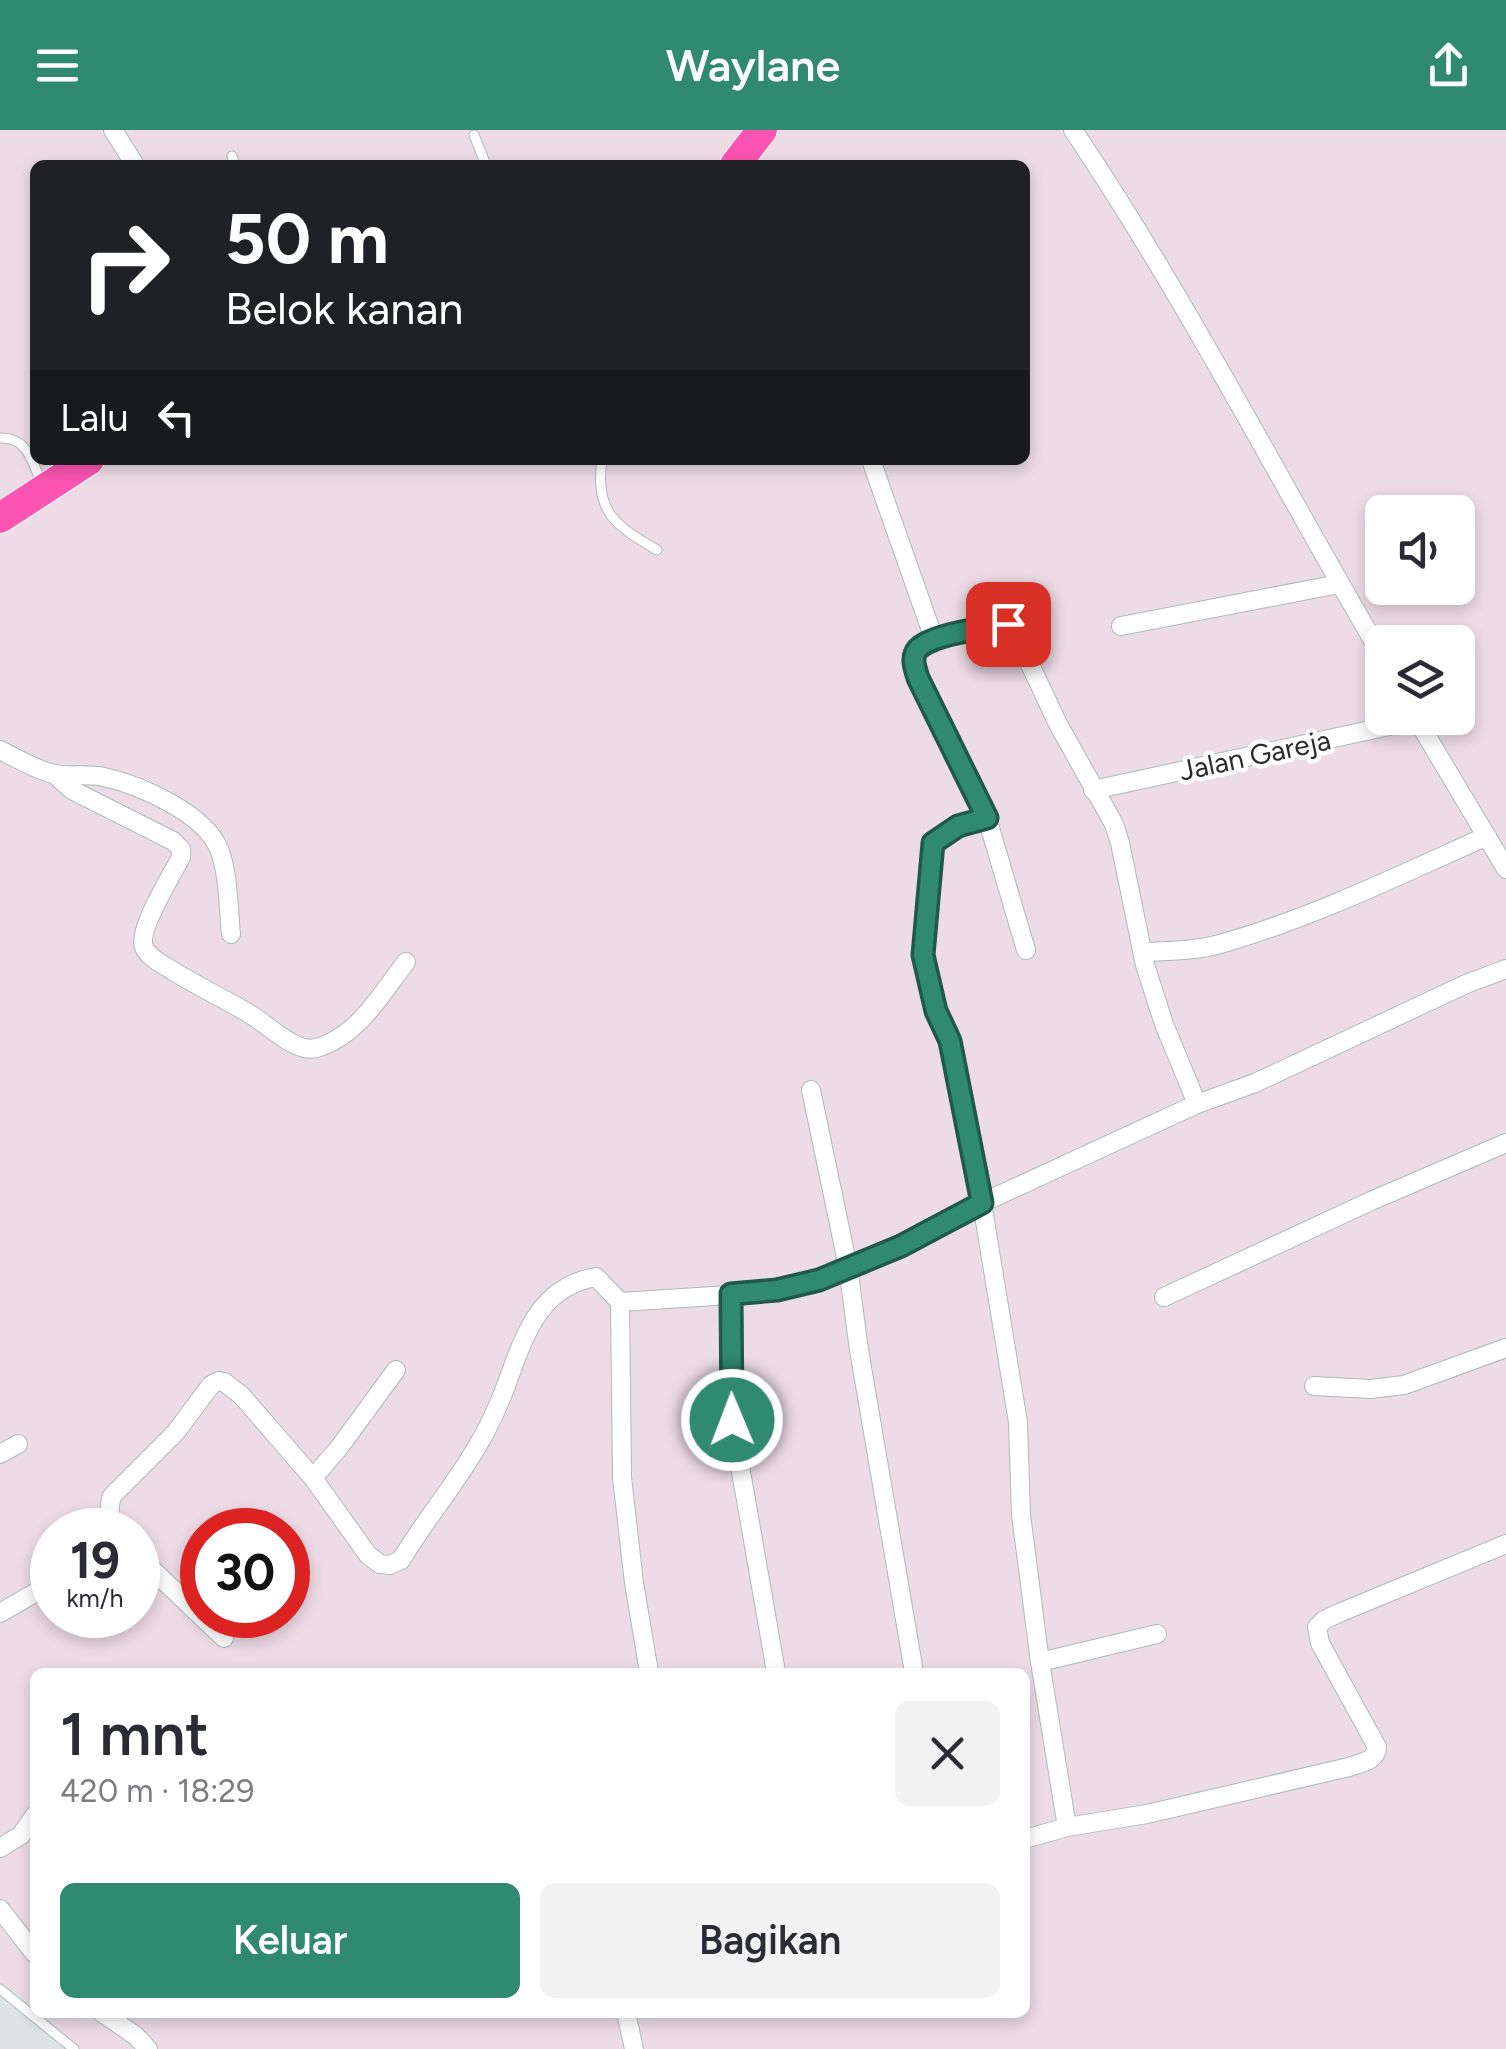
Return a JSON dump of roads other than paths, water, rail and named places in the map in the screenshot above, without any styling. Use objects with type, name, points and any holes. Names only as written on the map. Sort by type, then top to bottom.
[{"type":"highway","points":[[0,518],[81,465]]},
{"type":"street","points":[[114,130],[132,160]]},
{"type":"street","points":[[1073,130],[1108,182],[1262,444],[1365,628]]},
{"type":"street","points":[[873,465],[934,638]]},
{"type":"street","points":[[1121,626],[1339,584]]},
{"type":"street","points":[[1026,950],[987,818],[918,678],[914,659],[919,646],[934,638],[1008,624],[1114,824],[1164,1024],[1197,1104]]},
{"type":"street","name":"Jalan Gareja","points":[[1093,790],[1365,730]]},
{"type":"street","points":[[1426,735],[1496,845],[1506,869]]},
{"type":"street","points":[[0,750],[54,774],[72,790],[173,841],[181,849],[181,857],[146,926],[142,941],[147,953],[254,1016],[286,1040],[302,1048],[313,1048],[351,1029],[406,962]]},
{"type":"street","points":[[54,774],[117,780],[179,808],[205,827],[221,854],[230,934]]},
{"type":"street","points":[[987,818],[958,826],[933,843],[923,955],[936,1011],[950,1041],[982,1203],[1018,1422],[1021,1515],[1067,1827]]},
{"type":"street","points":[[1143,952],[1218,945],[1496,845]]},
{"type":"street","points":[[620,1302],[777,1290],[819,1280],[901,1246],[982,1203],[1197,1104],[1255,1082],[1506,968]]},
{"type":"street","points":[[812,1090],[848,1267],[913,1668]]},
{"type":"street","points":[[1164,1297],[1506,1143]]},
{"type":"street","points":[[109,1508],[112,1496],[176,1432],[201,1396],[218,1380],[240,1395],[313,1478],[368,1556],[380,1564],[395,1563],[478,1445],[533,1320],[554,1295],[574,1283],[596,1277],[620,1302],[622,1477],[647,1668]]},
{"type":"street","points":[[731,1294],[732,1420],[775,1668]]},
{"type":"street","points":[[1314,1386],[1372,1390],[1404,1386],[1506,1348]]},
{"type":"street","points":[[313,1478],[396,1370]]},
{"type":"street","points":[[0,1454],[18,1444]]},
{"type":"street","points":[[1030,1837],[1146,1814],[1373,1758],[1377,1747],[1320,1644],[1317,1627],[1324,1620],[1506,1544]]},
{"type":"street","points":[[160,1577],[180,1596]]},
{"type":"street","points":[[0,1613],[30,1596]]},
{"type":"street","points":[[1040,1662],[1157,1634]]},
{"type":"street","points":[[0,1848],[21,1835],[30,1822]]},
{"type":"street","points":[[0,1909],[30,1948]]},
{"type":"street","points":[[110,2018],[148,2049]]},
{"type":"street","points":[[627,2018],[634,2049]]},
{"type":"lane","points":[[474,134],[484,160]]},
{"type":"lane","points":[[0,438],[24,444],[30,457]]},
{"type":"lane","points":[[34,465],[44,488]]},
{"type":"lane","points":[[601,465],[599,482],[612,520],[657,550]]},
{"type":"lane","points":[[0,1989],[30,2013]]},
{"type":"lane","points":[[36,2018],[74,2049]]}]
